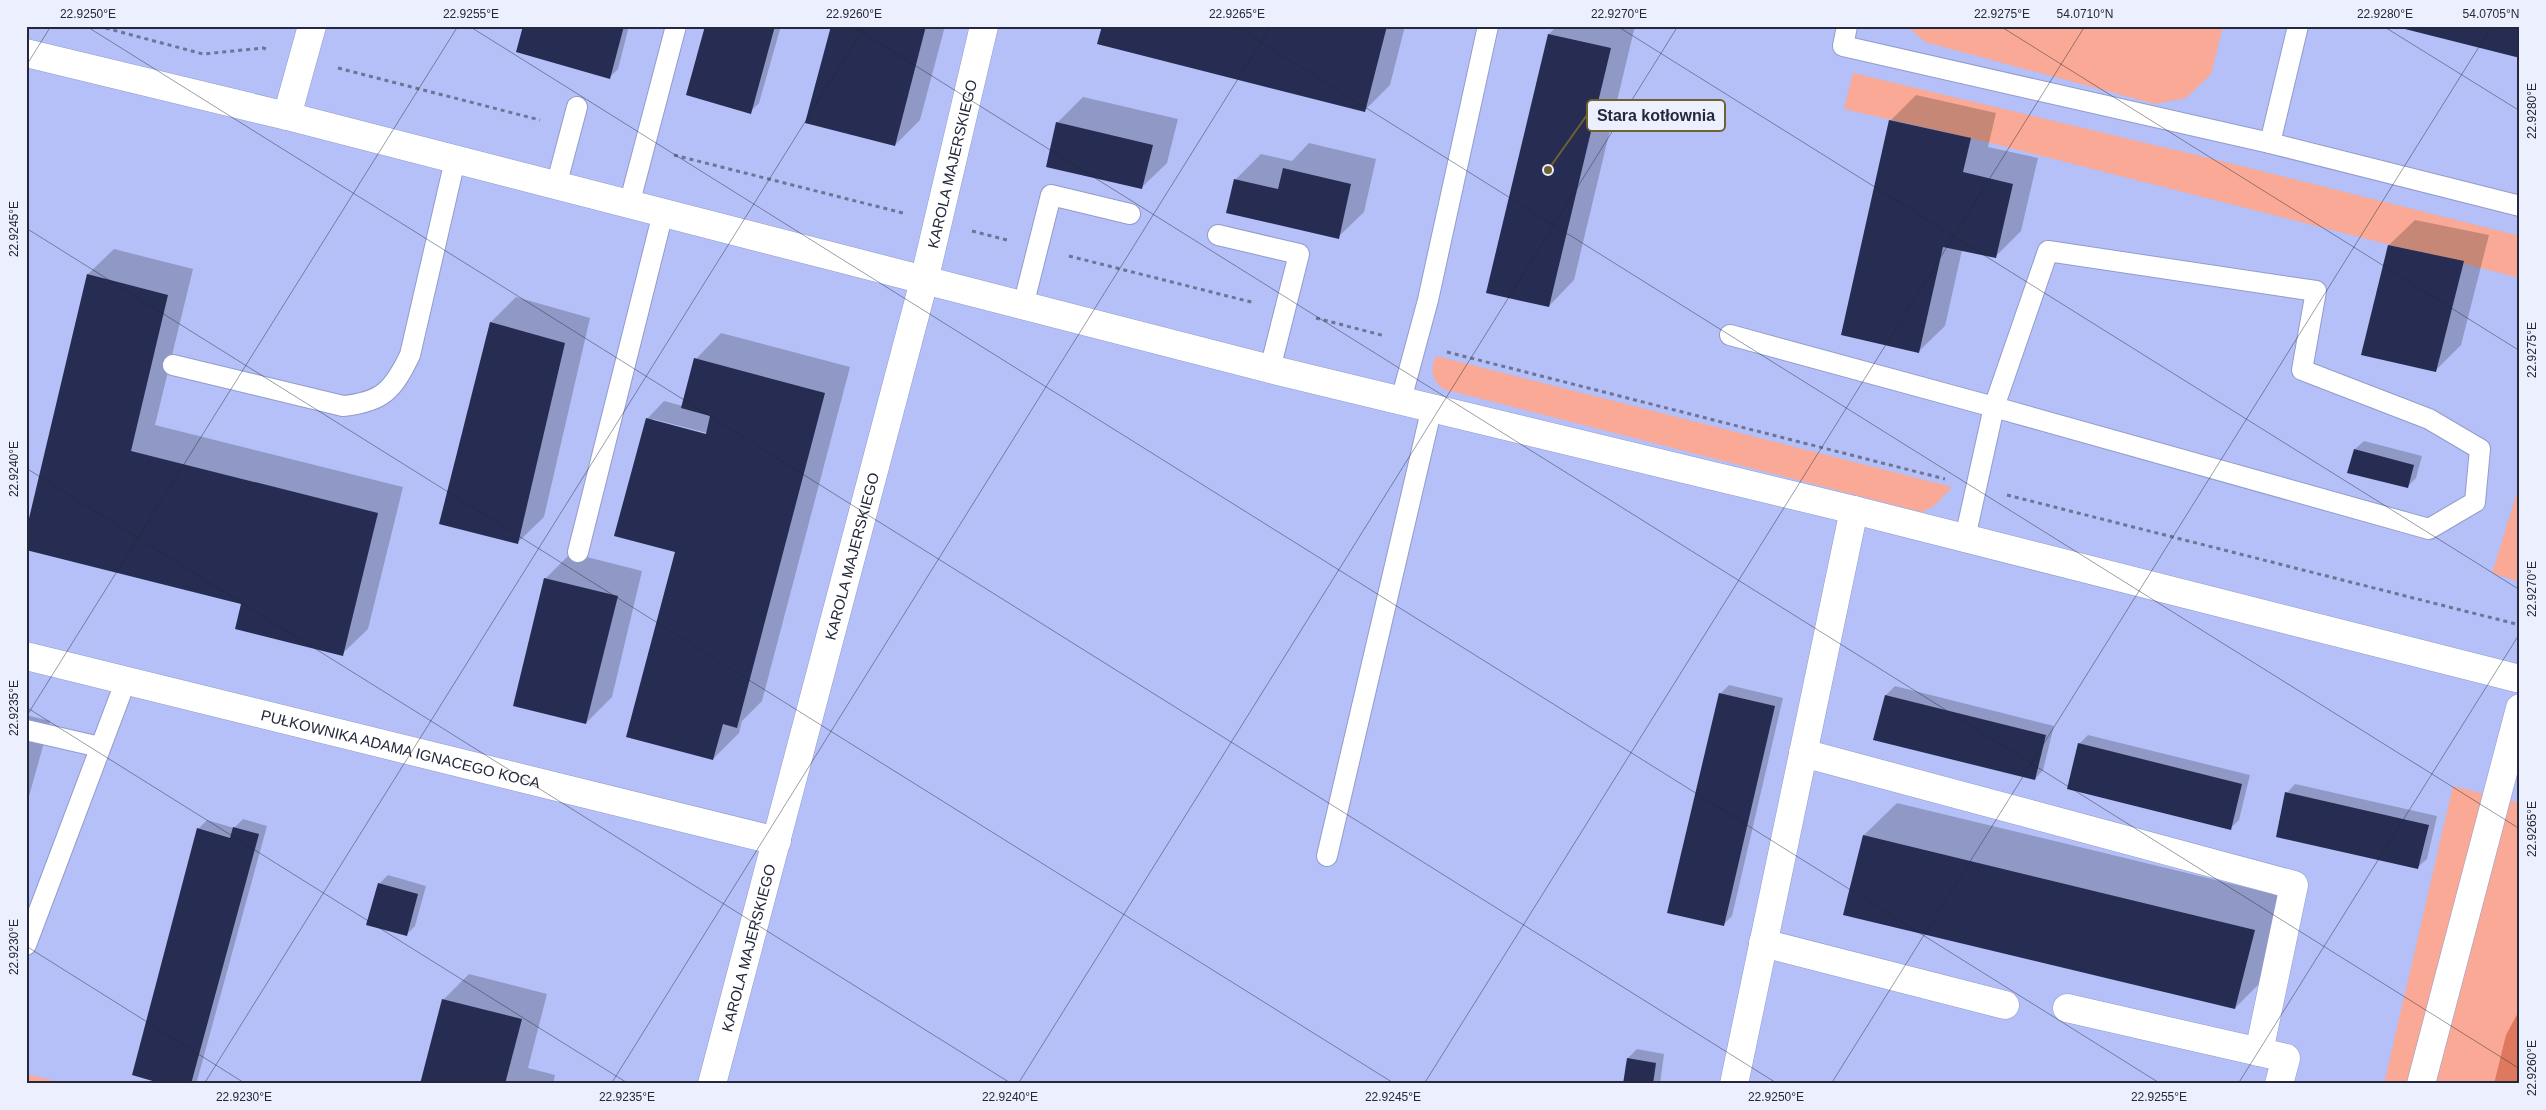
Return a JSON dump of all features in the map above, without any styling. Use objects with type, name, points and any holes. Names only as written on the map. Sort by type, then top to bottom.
[{"type":"street","points":[[287,116],[312,26]]},
{"type":"street","name":"KAROLA MAJERSKIEGO","points":[[712,1084],[924,281],[984,26]]},
{"type":"street","points":[[26,53],[287,116],[1270,369],[1854,510],[2520,679]]},
{"type":"street","points":[[1734,1084],[1854,510]]},
{"type":"street","name":"PUŁKOWNIKA ADAMA IGNACEGO KOCA","points":[[26,656],[777,842]]},
{"type":"street","points":[[2421,1084],[2520,708]]},
{"type":"street","points":[[1803,752],[2294,885],[2259,1052]]},
{"type":"street","points":[[1763,943],[2005,1005]]},
{"type":"street","points":[[2067,1008],[2286,1058],[2279,1084]]},
{"type":"lane","points":[[629,205],[676,26]]},
{"type":"lane","points":[[1401,400],[1428,300],[1488,26]]},
{"type":"lane","points":[[1847,26],[1843,46],[2270,143],[2520,206]]},
{"type":"lane","points":[[2270,143],[2298,26]]},
{"type":"lane","points":[[556,186],[577,108]]},
{"type":"lane","points":[[172,365],[343,406],[363,404],[384,395],[398,379],[410,355],[455,160]]},
{"type":"lane","points":[[1023,306],[1052,195],[1130,214]]},
{"type":"lane","points":[[578,552],[663,213]]},
{"type":"lane","points":[[1218,235],[1299,254],[1270,369]]},
{"type":"lane","points":[[1730,336],[1994,407],[2429,528],[2474,502],[2480,449],[2429,419],[2302,370],[2316,291],[2048,250],[1994,407],[1965,538]]},
{"type":"lane","points":[[1327,856],[1432,407]]},
{"type":"lane","points":[[26,945],[126,680]]},
{"type":"lane","points":[[26,730],[91,745],[99,749]]},
{"type":"shaded area","points":[[26,26],[2520,26],[2520,891],[2472,1084],[26,1084]]},
{"type":"shaded area","points":[[1907,26],[2223,26],[2211,74],[2186,98],[2155,104],[1925,42]]},
{"type":"shaded area","points":[[1853,73],[2221,161],[2520,236],[2520,278],[1971,138],[1844,109]]},
{"type":"shaded area","points":[[1436,356],[1952,487],[1934,506],[1922,512],[1443,389],[1434,378],[1432,370]]},
{"type":"shaded area","points":[[2520,483],[2520,582],[2492,573]]},
{"type":"shaded area","points":[[2453,786],[2520,803],[2520,1084],[2384,1084]]},
{"type":"shaded area","points":[[2520,1009],[2520,1084],[2494,1084],[2506,1035]]},
{"type":"shaded area","points":[[26,1074],[69,1084],[26,1084]]},
{"type":"building","points":[[523,26],[624,26],[610,79],[516,52]]},
{"type":"building","points":[[705,26],[775,26],[751,114],[686,95]]},
{"type":"building","points":[[831,26],[926,26],[895,146],[805,123]]},
{"type":"building","points":[[1102,26],[1387,26],[1365,112],[1097,44]]},
{"type":"building","points":[[2520,26],[2520,58],[2397,27]]},
{"type":"building","points":[[1548,34],[1611,48],[1549,307],[1486,293]]},
{"type":"building","points":[[1889,120],[1971,138],[1963,172],[2013,184],[1996,258],[1943,247],[1919,353],[1841,335]]},
{"type":"building","points":[[1056,122],[1153,145],[1142,189],[1046,167]]},
{"type":"building","points":[[1283,168],[1351,184],[1339,239],[1226,213],[1234,179],[1278,189]]},
{"type":"building","points":[[2388,245],[2464,261],[2436,372],[2361,355]]},
{"type":"building","points":[[87,274],[168,295],[131,451],[378,513],[343,656],[235,629],[241,604],[26,550],[26,531]]},
{"type":"building","points":[[490,322],[565,343],[518,544],[439,524]]},
{"type":"building","points":[[694,358],[825,393],[737,728],[723,724],[713,760],[626,737],[675,552],[614,536],[646,418],[706,434],[710,416],[681,408]]},
{"type":"building","points":[[2354,449],[2414,465],[2408,488],[2347,473]]},
{"type":"building","points":[[544,578],[618,596],[586,724],[513,706]]},
{"type":"building","points":[[1719,693],[1775,706],[1724,926],[1667,913]]},
{"type":"building","points":[[1885,695],[2046,735],[2035,780],[1873,740]]},
{"type":"building","points":[[2078,743],[2242,784],[2231,830],[2067,789]]},
{"type":"building","points":[[2285,792],[2429,825],[2418,869],[2276,837]]},
{"type":"building","points":[[233,827],[259,834],[191,1084],[163,1084],[132,1075],[197,828],[230,838]]},
{"type":"building","points":[[1863,835],[2255,930],[2235,1009],[1843,915]]},
{"type":"building","points":[[378,883],[418,894],[407,936],[366,925]]},
{"type":"building","points":[[442,999],[522,1019],[505,1084],[420,1084]]},
{"type":"building","points":[[1627,1058],[1656,1063],[1653,1084],[1623,1084]]},
{"type":"place","name":"Stara kotłownia","points":[[1548,170]]}]
